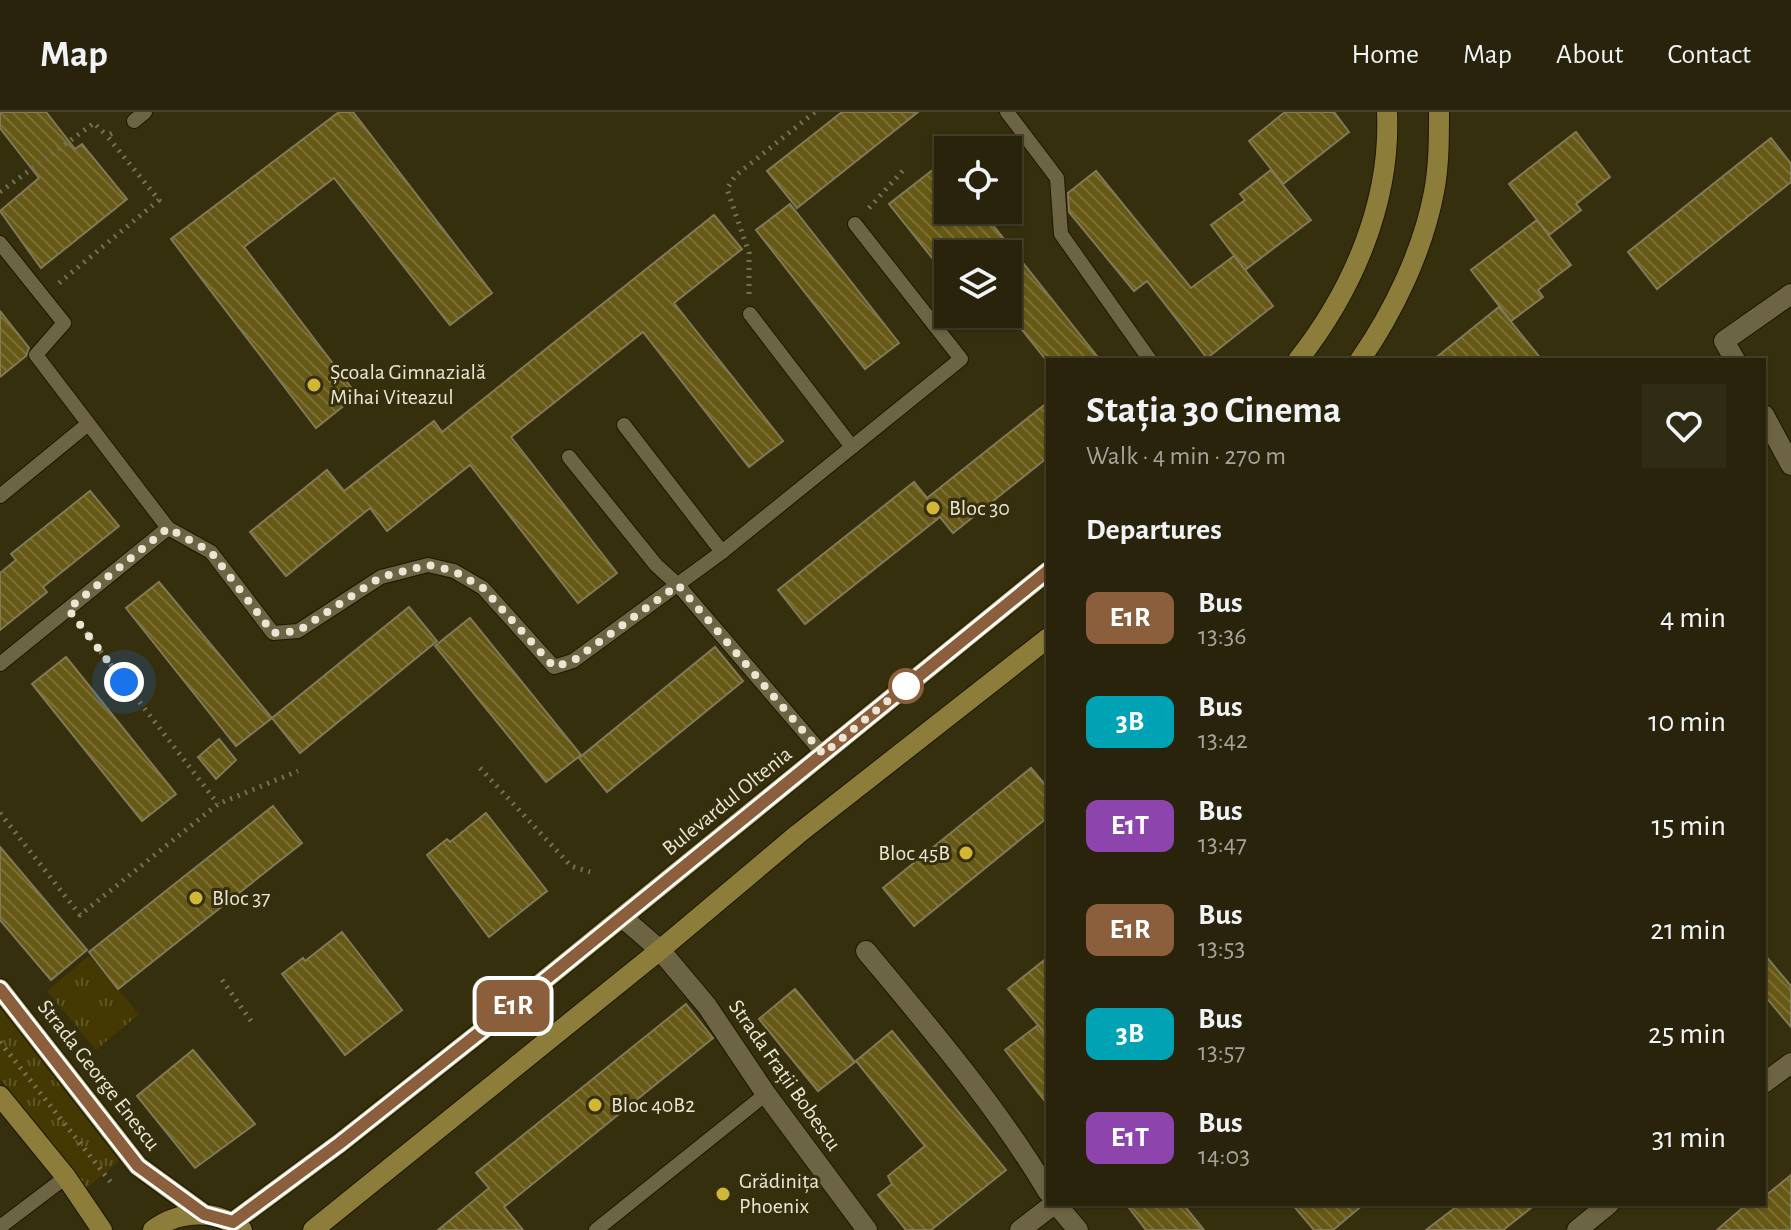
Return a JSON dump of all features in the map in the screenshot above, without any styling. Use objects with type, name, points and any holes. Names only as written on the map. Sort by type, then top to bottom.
[{"type":"street","points":[[1300,358],[1337,302],[1377,212],[1387,156],[1387,112]]},
{"type":"street","points":[[1361,358],[1394,303],[1426,224],[1434,191],[1439,112]]},
{"type":"street","points":[[1734,358],[1724,341],[1791,294]]},
{"type":"street","points":[[1766,419],[1791,465]]},
{"type":"street","name":"Bulevardul Oltenia","points":[[238,1226],[1046,573]]},
{"type":"street","points":[[313,1230],[660,950],[798,834],[1046,640]]},
{"type":"street","points":[[622,917],[660,950]]},
{"type":"street","name":"Strada Frații Bobescu","points":[[660,950],[707,1006],[766,1094],[867,1230]]},
{"type":"street","points":[[866,951],[1025,1152],[1046,1189]]},
{"type":"street","name":"Strada George Enescu","points":[[0,989],[138,1166],[204,1214]]},
{"type":"street","points":[[1766,1082],[1791,1063]]},
{"type":"street","points":[[0,1096],[66,1177],[102,1230]]},
{"type":"street","points":[[1020,1230],[1052,1206]]},
{"type":"street","points":[[1057,1206],[1078,1230]]},
{"type":"street","points":[[1577,1230],[1607,1206]]},
{"type":"street","points":[[153,1230],[171,1219],[204,1214],[238,1226]]},
{"type":"lane","points":[[1007,112],[1057,178],[1061,234],[1149,358]]},
{"type":"lane","points":[[0,243],[64,323],[36,355],[168,528],[211,552],[273,633],[298,631],[381,577],[428,565],[454,571],[483,588],[554,667],[573,661],[722,552],[961,359],[855,224]]},
{"type":"lane","points":[[750,314],[852,447]]},
{"type":"lane","points":[[0,496],[88,424]]},
{"type":"lane","points":[[624,425],[722,552]]},
{"type":"lane","points":[[569,457],[656,565],[678,585],[823,754]]},
{"type":"lane","points":[[0,664],[168,528]]},
{"type":"lane","points":[[596,1230],[766,1094]]},
{"type":"lane","points":[[0,1227],[66,1177]]},
{"type":"path","points":[[750,314],[749,253],[727,189],[735,176],[815,112]]},
{"type":"path","points":[[107,136],[139,117]]},
{"type":"path","points":[[0,192],[94,123],[159,200],[43,296]]},
{"type":"path","points":[[855,224],[906,167]]},
{"type":"path","points":[[68,609],[218,804]]},
{"type":"path","points":[[480,768],[571,866],[590,872]]},
{"type":"path","points":[[0,813],[80,915],[218,804],[298,771]]},
{"type":"path","points":[[222,980],[251,1021]]},
{"type":"path","points":[[0,1042],[113,1185]]},
{"type":"green space","points":[[89,956],[139,1014],[96,1050],[47,991]]},
{"type":"green space","points":[[0,1008],[119,1161],[87,1188],[0,1078]]},
{"type":"building","points":[[0,112],[46,112],[75,149],[82,144],[127,199],[41,268],[0,211],[39,178],[0,128]]},
{"type":"building","points":[[339,112],[353,112],[492,293],[450,325],[334,178],[244,247],[357,395],[316,428],[171,239]]},
{"type":"building","points":[[842,112],[918,112],[797,208],[767,171]]},
{"type":"building","points":[[1285,112],[1334,112],[1349,132],[1283,184],[1249,141]]},
{"type":"building","points":[[1576,132],[1610,177],[1576,204],[1581,210],[1549,235],[1509,184]]},
{"type":"building","points":[[1771,138],[1791,164],[1791,182],[1657,289],[1628,252]]},
{"type":"building","points":[[934,169],[934,224],[992,224],[1005,240],[934,240],[933,259],[889,204]]},
{"type":"building","points":[[1271,170],[1311,220],[1245,270],[1211,225],[1245,200],[1240,194]]},
{"type":"building","points":[[1096,171],[1191,288],[1234,256],[1273,306],[1207,358],[1147,281],[1134,291],[1069,212],[1068,193]]},
{"type":"building","points":[[790,204],[899,343],[865,369],[756,230]]},
{"type":"building","points":[[714,215],[742,249],[674,303],[783,441],[749,467],[643,332],[511,437],[617,573],[578,603],[470,465],[387,531],[370,508],[286,576],[250,532],[327,470],[344,491],[434,421],[442,432]]},
{"type":"building","points":[[1537,220],[1571,265],[1538,290],[1543,297],[1511,321],[1471,270]]},
{"type":"building","points":[[1022,262],[1098,358],[1046,360],[1021,328]]},
{"type":"building","points":[[1499,307],[1540,358],[1435,358]]},
{"type":"building","points":[[0,311],[29,348],[26,356],[0,377]]},
{"type":"building","name":"Bloc 30","points":[[1046,404],[1046,459],[953,533],[940,517],[805,624],[778,590],[914,482],[927,498]]},
{"type":"building","points":[[90,491],[119,526],[43,587],[47,592],[0,630],[0,573],[16,560],[11,554]]},
{"type":"building","points":[[159,582],[272,718],[236,746],[126,608]]},
{"type":"building","points":[[409,607],[437,641],[300,753],[272,718]]},
{"type":"building","points":[[470,618],[581,755],[546,782],[435,646]]},
{"type":"building","points":[[715,647],[743,681],[607,792],[579,758]]},
{"type":"building","points":[[66,657],[176,794],[142,821],[32,684]]},
{"type":"building","points":[[219,739],[236,760],[216,779],[198,757]]},
{"type":"building","name":"Bloc 45B","points":[[1031,768],[1046,786],[1046,819],[914,926],[883,888]]},
{"type":"building","name":"Bloc 37","points":[[273,806],[302,843],[118,989],[89,952]]},
{"type":"building","points":[[486,813],[547,891],[489,937],[427,855],[447,839],[450,842]]},
{"type":"building","points":[[0,847],[87,950],[51,980],[0,920]]},
{"type":"building","points":[[342,932],[402,1010],[345,1055],[282,974],[303,958],[305,961]]},
{"type":"building","points":[[1766,956],[1791,986],[1791,1027],[1766,997]]},
{"type":"building","points":[[1046,959],[1046,1035],[1008,989]]},
{"type":"building","points":[[795,989],[855,1062],[818,1091],[759,1019]]},
{"type":"building","name":"Bloc 40B2","points":[[686,1004],[713,1038],[504,1207],[523,1230],[438,1230],[489,1188],[476,1173]]},
{"type":"building","points":[[1038,1025],[1046,1035],[1046,1102],[1005,1050]]},
{"type":"building","points":[[892,1031],[1006,1170],[931,1230],[906,1230],[878,1195],[892,1184],[888,1176],[925,1146],[856,1061]]},
{"type":"building","points":[[193,1050],[255,1124],[195,1168],[137,1096]]},
{"type":"building","points":[[1791,1175],[1791,1230],[1717,1230],[1745,1206],[1766,1206],[1766,1195]]},
{"type":"building","points":[[1128,1206],[1185,1206],[1204,1230],[1146,1230]]},
{"type":"building","points":[[1294,1206],[1362,1206],[1333,1230],[1314,1230]]},
{"type":"building","points":[[1457,1206],[1533,1206],[1503,1230],[1426,1230]]},
{"type":"bus line","name":"E1R","points":[[0,989],[138,1166],[204,1214],[233,1222],[340,1143],[488,1026],[1046,573]]},
{"type":"place","name":"Școala Gimnazială Mihai Viteazul","points":[[314,385]]},
{"type":"place","name":"Bloc 30","points":[[933,508]]},
{"type":"place","name":"Bloc 45B","points":[[966,853]]},
{"type":"place","name":"Bloc 37","points":[[196,898]]},
{"type":"place","name":"Bloc 40B2","points":[[595,1105]]},
{"type":"place","name":"Grădinița Phoenix","points":[[723,1194]]},
{"type":"route","points":[[124,682],[68,609],[168,528],[211,552],[273,633],[298,631],[381,577],[428,565],[454,571],[483,588],[554,667],[573,661],[678,585],[823,754],[906,686]]}]
